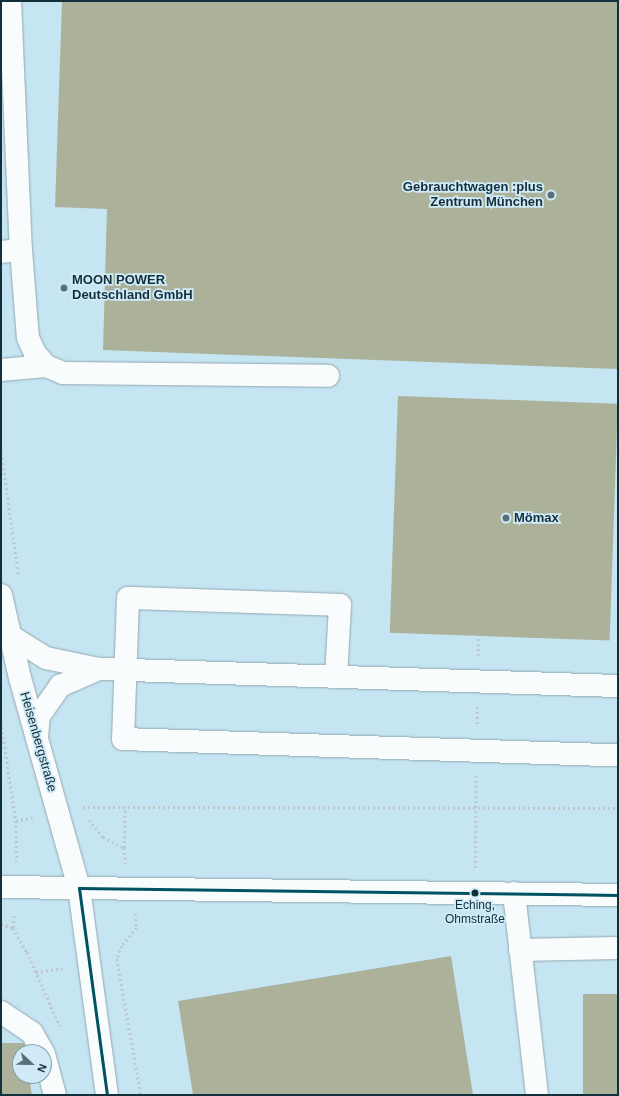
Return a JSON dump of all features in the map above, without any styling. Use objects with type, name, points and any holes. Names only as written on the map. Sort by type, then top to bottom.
[{"type":"street","points":[[10,1],[11,251],[28,338],[35,353],[46,366]]},
{"type":"street","points":[[1,370],[46,366],[64,373],[328,376]]},
{"type":"street","name":"Heisenbergstraße","points":[[1,595],[9,635],[79,888],[107,1095]]},
{"type":"street","points":[[336,677],[340,605],[128,598],[124,670],[123,739],[618,755]]},
{"type":"street","points":[[9,635],[46,658],[99,669],[618,686]]},
{"type":"street","points":[[37,738],[39,716],[60,686],[99,669]]},
{"type":"street","points":[[9,887],[618,895]]},
{"type":"street","points":[[514,894],[537,1095]]},
{"type":"street","points":[[520,950],[618,948]]},
{"type":"street","points":[[1,1012],[32,1033],[39,1044]]},
{"type":"street","points":[[52,1084],[55,1095]]},
{"type":"path","points":[[1,722],[16,821],[9,887],[13,928],[27,952],[61,1030]]},
{"type":"path","points":[[79,807],[618,808]]},
{"type":"path","points":[[124,848],[125,807]]},
{"type":"path","points":[[1,924],[13,928]]},
{"type":"shaded area","points":[[1,1],[618,1],[618,1095],[1,1095]]},
{"type":"building","points":[[62,1],[618,1],[618,369],[103,350],[107,209],[55,207]]},
{"type":"building","name":"Mömax","points":[[398,396],[618,404],[610,641],[390,633]]},
{"type":"building","points":[[451,956],[473,1095],[193,1095],[178,1001]]},
{"type":"building","points":[[583,994],[618,994],[618,1095],[583,1095]]},
{"type":"building","points":[[1,1043],[24,1043],[12,1044],[12,1084],[30,1084],[32,1095],[1,1095]]},
{"type":"transit line","points":[[79,888],[618,895]]},
{"type":"transit line","points":[[79,888],[107,1095]]},
{"type":"place","name":"Gebrauchtwagen :plus Zentrum München","points":[[551,195]]},
{"type":"place","name":"MOON POWER Deutschland GmbH","points":[[64,288]]},
{"type":"place","name":"Mömax","points":[[506,518]]},
{"type":"place","name":"Eching, Ohmstraße","points":[[475,893]]}]
